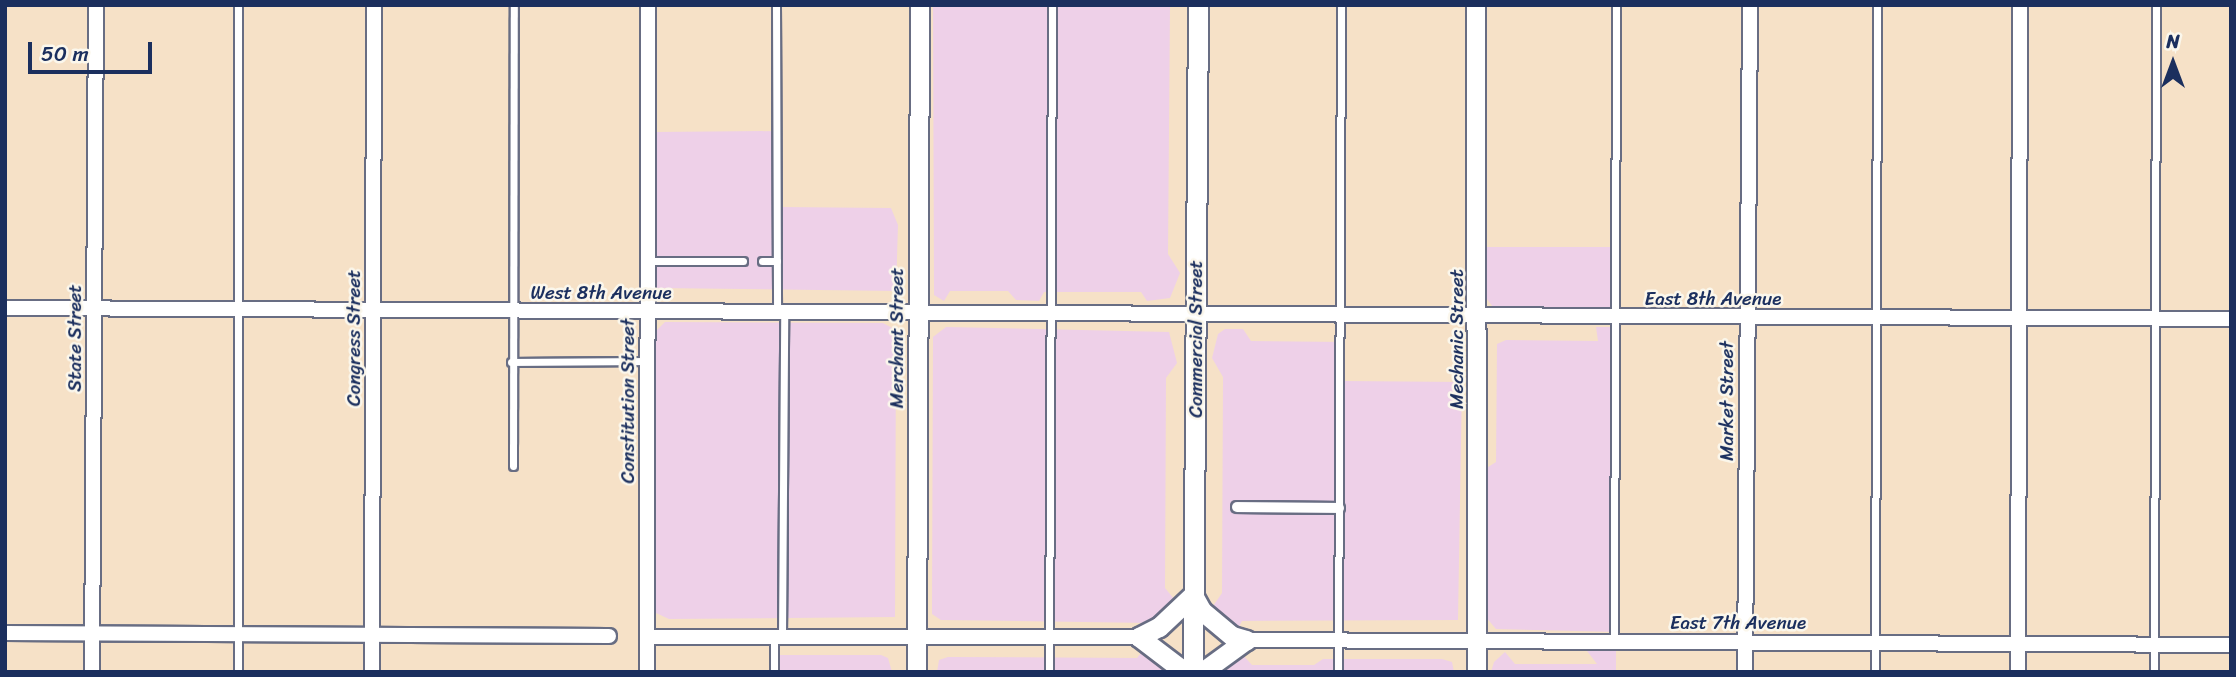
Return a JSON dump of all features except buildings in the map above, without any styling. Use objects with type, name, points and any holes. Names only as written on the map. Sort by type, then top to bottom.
[{"type":"main road","name":"Commercial Street","points":[[1193,672],[1198,5]]},
{"type":"main road","points":[[1185,672],[1139,637],[1159,627],[1193,595],[1202,611],[1232,636],[1246,640]]},
{"type":"main road","points":[[1202,672],[1246,640]]},
{"type":"street","name":"State Street","points":[[92,672],[96,5]]},
{"type":"street","name":"Congress Street","points":[[372,672],[374,5]]},
{"type":"street","name":"Constitution Street","points":[[648,5],[648,672]]},
{"type":"street","name":"Merchant Street","points":[[917,672],[920,5]]},
{"type":"street","name":"Mechanic Street","points":[[1476,5],[1479,317],[1477,672]]},
{"type":"street","name":"Market Street","points":[[1745,672],[1750,5]]},
{"type":"street","points":[[2018,672],[2020,5]]},
{"type":"street","name":"West 8th Avenue","points":[[5,308],[1196,316]]},
{"type":"street","name":"East 8th Avenue","points":[[1196,316],[2231,319]]},
{"type":"street","points":[[1237,507],[1339,508]]},
{"type":"street","points":[[5,633],[609,636]]},
{"type":"street","points":[[648,637],[1139,637]]},
{"type":"street","name":"East 7th Avenue","points":[[1246,640],[2231,645]]},
{"type":"lane","points":[[238,672],[239,5]]},
{"type":"lane","points":[[513,466],[511,362],[514,5]]},
{"type":"lane","points":[[774,672],[778,637],[780,313],[777,261],[776,5]]},
{"type":"lane","points":[[1049,672],[1052,5]]},
{"type":"lane","points":[[1338,672],[1341,5]]},
{"type":"lane","points":[[1614,642],[1616,5]]},
{"type":"lane","points":[[1875,672],[1877,5]]},
{"type":"lane","points":[[2154,672],[2156,5]]},
{"type":"lane","points":[[648,261],[743,261]]},
{"type":"lane","points":[[762,261],[777,261]]},
{"type":"lane","points":[[511,362],[647,361]]},
{"type":"shaded area","points":[[933,5],[1170,5],[1168,254],[1180,273],[1170,298],[1147,301],[1141,292],[1044,292],[1039,301],[1016,300],[1008,291],[950,291],[944,301],[934,295]]},
{"type":"shaded area","points":[[778,131],[780,207],[891,208],[898,225],[896,291],[656,288],[656,132]]},
{"type":"shaded area","points":[[1486,247],[1618,247],[1619,307],[1493,307],[1487,299]]},
{"type":"shaded area","points":[[665,322],[883,323],[896,330],[895,617],[669,619],[656,613],[655,332]]},
{"type":"shaded area","points":[[946,327],[1169,332],[1177,363],[1166,378],[1165,588],[1175,600],[1150,623],[941,620],[932,614],[933,337]]},
{"type":"shaded area","points":[[1596,327],[1617,327],[1617,632],[1496,629],[1485,616],[1485,469],[1496,462],[1497,344],[1506,340],[1598,341]]},
{"type":"shaded area","points":[[1225,329],[1243,329],[1251,341],[1344,342],[1344,381],[1462,382],[1458,620],[1242,621],[1238,629],[1211,609],[1222,593],[1223,377],[1212,358],[1218,334]]},
{"type":"shaded area","points":[[1144,649],[1176,672],[937,672],[939,660],[948,657],[1137,658]]},
{"type":"shaded area","points":[[1587,651],[1616,651],[1616,672],[1491,672],[1494,662],[1505,652],[1515,664],[1597,664]]},
{"type":"shaded area","points":[[1242,654],[1252,665],[1314,665],[1323,659],[1442,659],[1452,662],[1454,672],[1213,672]]},
{"type":"shaded area","points":[[771,655],[881,655],[888,658],[892,672],[771,672]]}]
